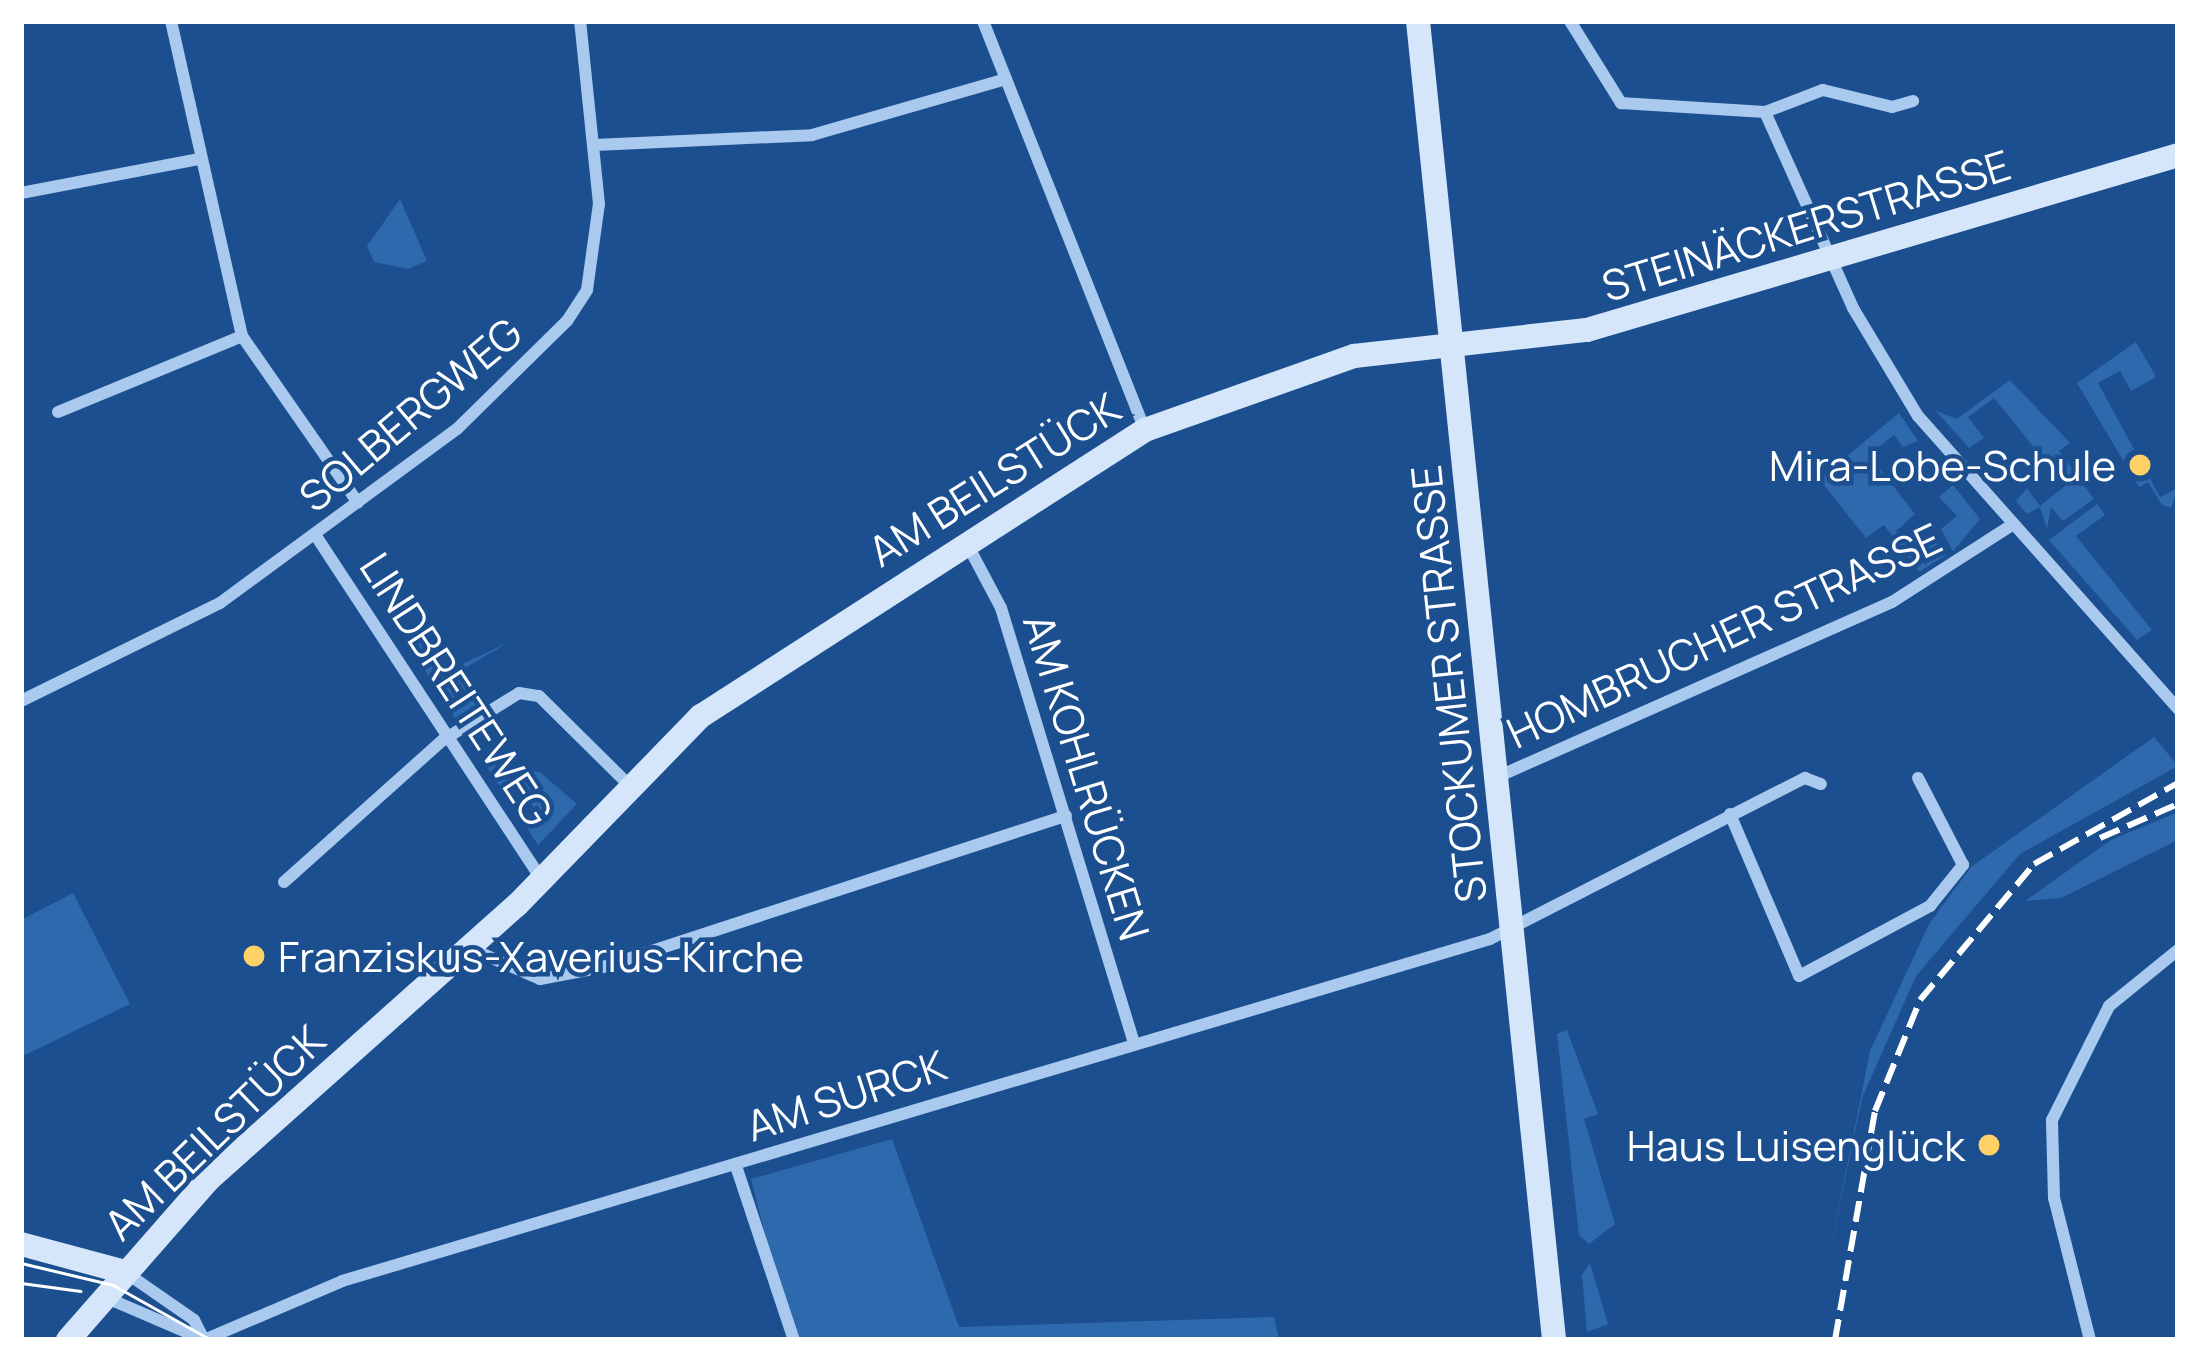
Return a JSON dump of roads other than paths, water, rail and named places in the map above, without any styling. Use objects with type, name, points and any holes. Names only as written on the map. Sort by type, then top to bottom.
[{"type":"main road","name":"STOCKUMER STRASSE","points":[[1418,21],[1554,1340]]},
{"type":"main road","name":"STEINÄCKERSTRASSE","points":[[1451,344],[1587,330],[2178,155]]},
{"type":"main road","name":"AM BEILSTÜCK","points":[[68,1340],[208,1180],[469,949],[701,716],[964,539],[1145,430],[1354,356],[1451,344]]},
{"type":"main road","points":[[21,1244],[114,1284]]},
{"type":"street","name":"LINDBREITEWEG","points":[[171,21],[242,336],[358,502]]},
{"type":"street","name":"SOLBERGWEG","points":[[21,701],[220,603],[316,536],[458,429],[570,316],[596,256],[595,145],[580,21]]},
{"type":"street","points":[[983,21],[1145,430]]},
{"type":"street","points":[[1570,21],[1621,103],[1765,112],[1823,90],[1892,107],[1913,101]]},
{"type":"street","points":[[595,145],[812,136],[1006,79]]},
{"type":"street","points":[[1765,112],[1834,258],[1918,416],[2009,527],[2178,709]]},
{"type":"street","points":[[21,193],[200,159]]},
{"type":"street","points":[[58,412],[242,336]]},
{"type":"street","name":"HOMBRUCHER STRASSE","points":[[1497,777],[1909,594],[2009,527]]},
{"type":"street","name":"LINDBREITEWEG","points":[[316,536],[454,733],[542,880]]},
{"type":"street","name":"AM KOHLRÜCKEN","points":[[964,539],[1001,608],[1133,1040]]},
{"type":"street","points":[[284,882],[454,733],[528,692],[630,787]]},
{"type":"street","name":"AM SURCK","points":[[204,1340],[342,1281],[890,1124],[905,1108],[1117,1055],[1133,1040],[1513,931],[1805,778],[1821,784]]},
{"type":"street","points":[[1730,814],[1799,976],[1930,906],[1964,865],[1918,778]]},
{"type":"street","points":[[469,949],[540,980],[604,967],[1066,816]]},
{"type":"street","points":[[2090,1340],[2054,1198],[2052,1120],[2109,1006],[2178,950]]},
{"type":"street","points":[[736,1166],[794,1340]]},
{"type":"street","points":[[114,1284],[187,1334],[204,1340]]},
{"type":"street","points":[[114,1284],[194,1319],[204,1340]]},
{"type":"tram line","points":[[21,1263],[113,1285],[211,1340]]},
{"type":"tram line","points":[[21,1283],[80,1291]]},
{"type":"railway","points":[[1835,1340],[1875,1111],[1920,1000],[2034,864],[2178,783]]},
{"type":"railway","points":[[2100,838],[2178,804]]},
{"type":"place","name":"Mira-Lobe-Schule","points":[[2140,465]]},
{"type":"place","name":"Franziskus-Xaverius-Kirche","points":[[254,956]]},
{"type":"place","name":"Haus Luisenglück","points":[[1989,1145]]}]
